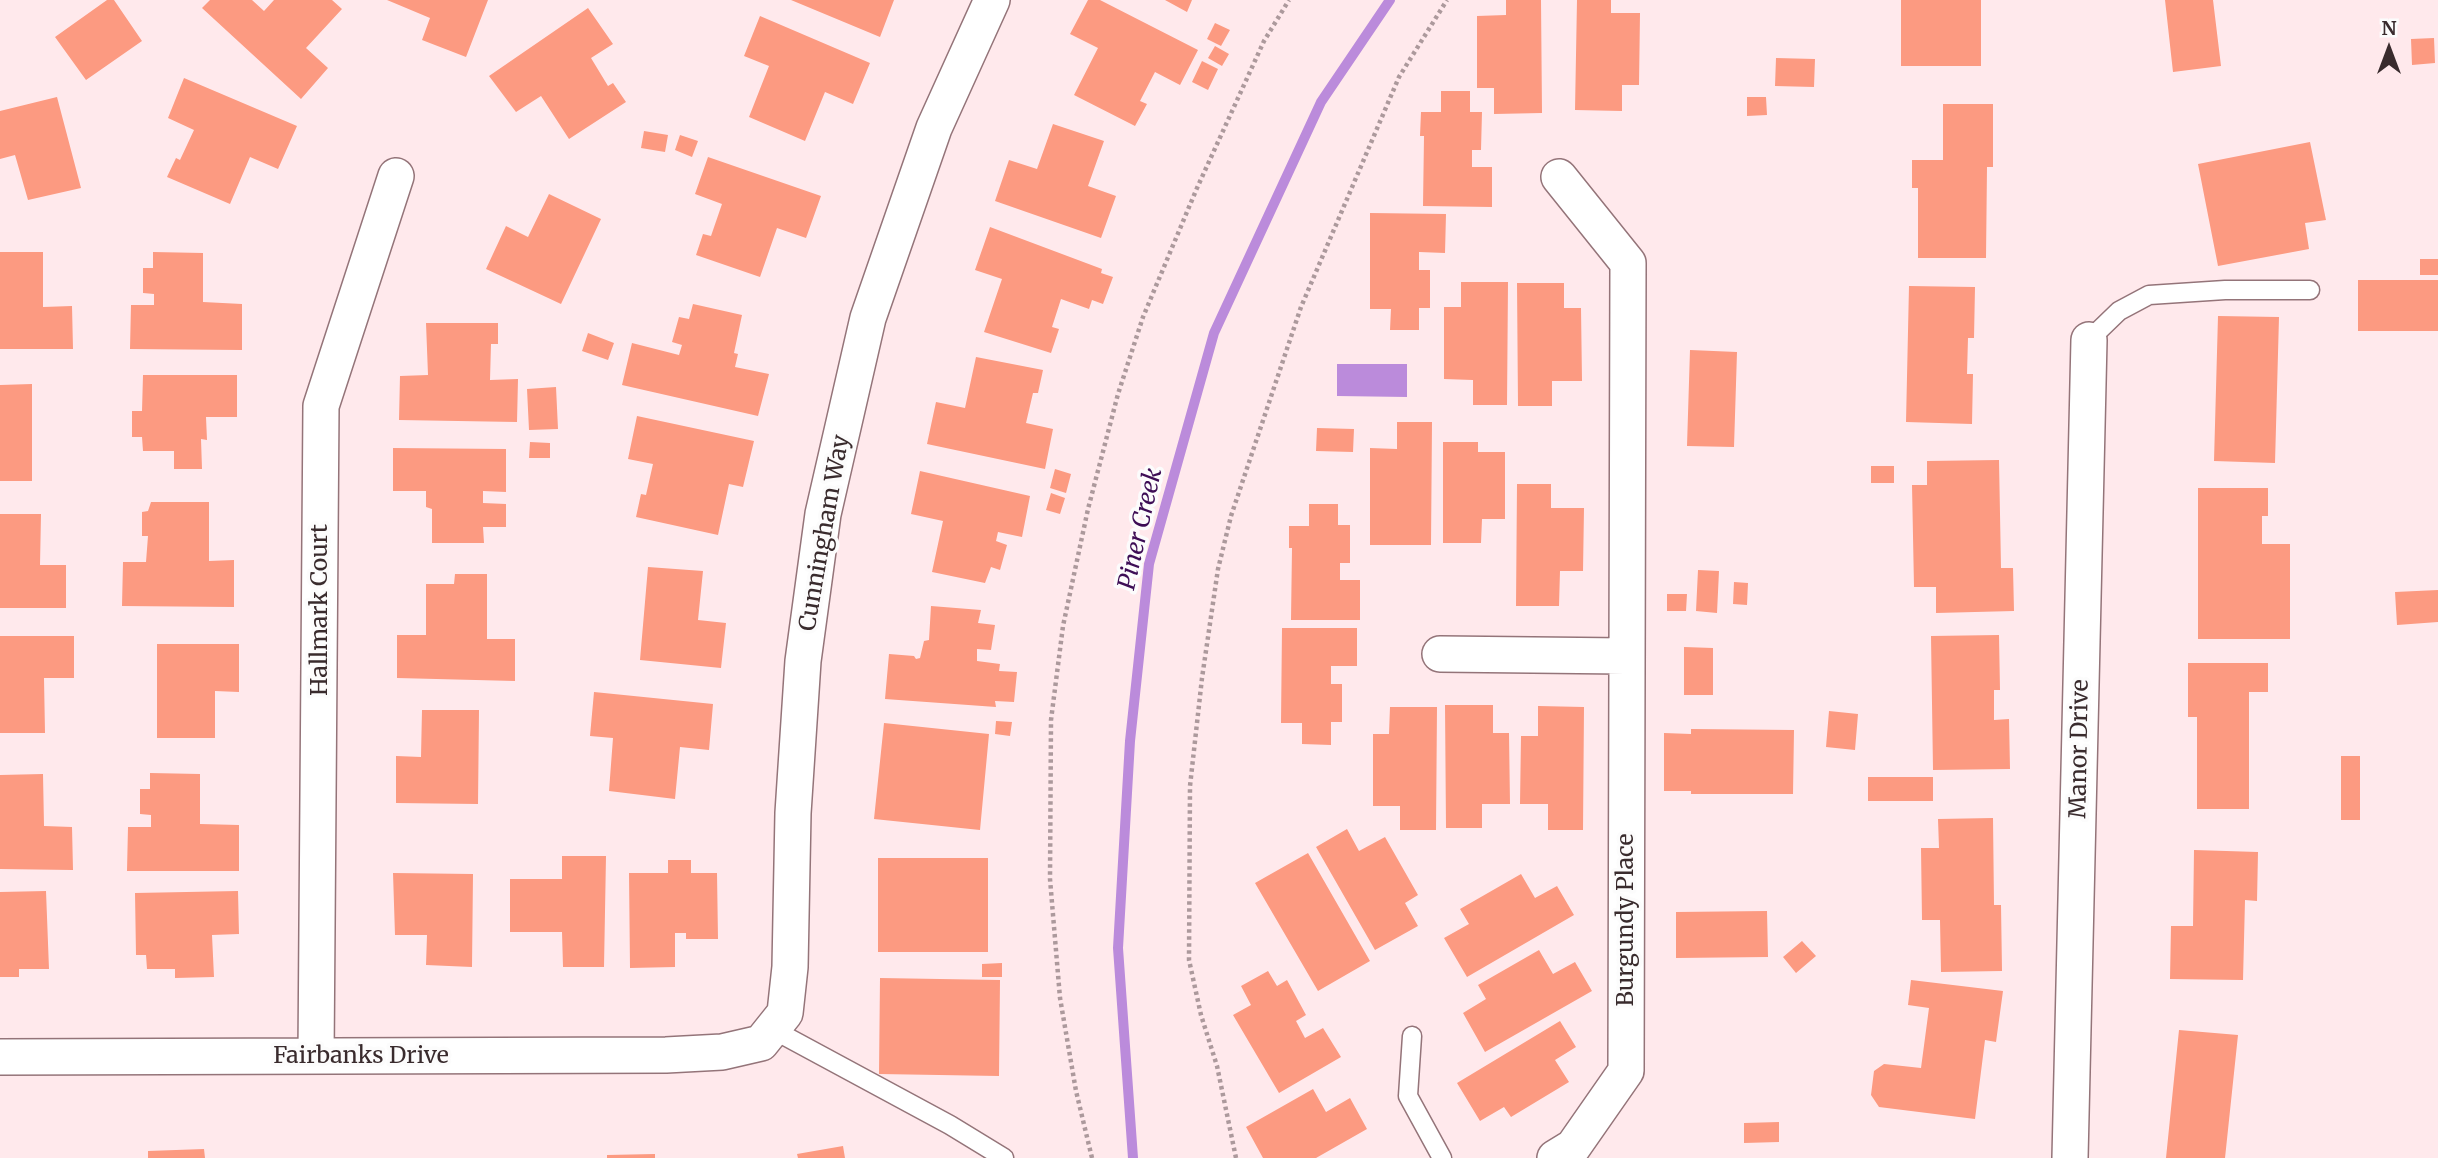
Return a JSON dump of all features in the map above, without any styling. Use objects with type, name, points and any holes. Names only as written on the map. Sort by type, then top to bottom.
[{"type":"street","name":"Cunningham Way","points":[[772,1029],[785,1013],[790,967],[793,813],[803,661],[823,514],[868,318],[934,128],[992,0]]},
{"type":"street","name":"Hallmark Court","points":[[316,1055],[321,406],[396,176]]},
{"type":"street","name":"Burgundy Place","points":[[1555,1158],[1573,1147],[1626,1071],[1628,263],[1559,177]]},
{"type":"street","name":"Manor Drive","points":[[2070,1158],[2089,340]]},
{"type":"street","points":[[1440,654],[1625,656]]},
{"type":"street","name":"Fairbanks Drive","points":[[0,1057],[666,1055],[722,1052],[761,1043],[772,1029]]},
{"type":"lane","points":[[2089,340],[2119,310],[2149,295],[2225,290],[2310,290]]},
{"type":"lane","points":[[772,1029],[950,1125],[1004,1158]]},
{"type":"lane","points":[[1412,1036],[1408,1096],[1442,1158]]},
{"type":"path","points":[[1092,1158],[1076,1091],[1060,998],[1050,880],[1051,720],[1063,626],[1088,509],[1118,394],[1143,317],[1197,188],[1264,41],[1289,0]]},
{"type":"path","points":[[1236,1158],[1217,1066],[1201,1015],[1189,960],[1190,786],[1218,569],[1231,516],[1301,307],[1399,76],[1447,0]]},
{"type":"shaded area","points":[[1337,364],[1407,364],[1407,397],[1337,396]]},
{"type":"building","points":[[107,0],[114,0],[142,41],[86,80],[55,37]]},
{"type":"building","points":[[210,0],[252,0],[264,11],[274,0],[332,0],[342,9],[306,48],[328,68],[301,99],[202,8]]},
{"type":"building","points":[[387,0],[488,0],[466,57],[422,40],[430,18]]},
{"type":"building","points":[[791,0],[894,0],[880,37]]},
{"type":"building","points":[[1088,0],[1100,0],[1198,50],[1180,85],[1155,72],[1140,101],[1147,104],[1135,126],[1074,95],[1098,48],[1070,34]]},
{"type":"building","points":[[1165,0],[1192,0],[1187,12]]},
{"type":"building","points":[[1506,0],[1541,0],[1542,113],[1494,114],[1494,88],[1477,88],[1477,16],[1506,15]]},
{"type":"building","points":[[1577,0],[1611,0],[1611,13],[1640,13],[1639,85],[1622,85],[1622,111],[1575,110]]},
{"type":"building","points":[[1901,0],[1981,0],[1981,66],[1901,66]]},
{"type":"building","points":[[2165,0],[2213,0],[2221,66],[2173,72]]},
{"type":"building","points":[[588,8],[613,44],[591,58],[608,86],[613,83],[626,102],[569,139],[541,96],[516,112],[489,76]]},
{"type":"building","points":[[760,16],[870,63],[853,104],[825,92],[805,141],[749,117],[769,66],[744,56]]},
{"type":"building","points":[[1215,23],[1230,30],[1221,46],[1207,39]]},
{"type":"building","points":[[2434,38],[2435,63],[2412,65],[2411,39]]},
{"type":"building","points":[[1215,46],[1229,54],[1222,66],[1208,58]]},
{"type":"building","points":[[1776,58],[1815,59],[1814,87],[1775,86]]},
{"type":"building","points":[[1202,61],[1218,69],[1208,90],[1192,82]]},
{"type":"building","points":[[184,78],[297,126],[278,169],[250,157],[230,204],[167,177],[176,158],[180,160],[194,130],[168,118]]},
{"type":"building","points":[[1441,91],[1470,91],[1470,112],[1482,112],[1481,150],[1472,150],[1472,167],[1492,167],[1492,207],[1423,206],[1424,136],[1420,136],[1421,112],[1441,112]]},
{"type":"building","points":[[57,97],[81,188],[28,200],[15,155],[0,159],[0,111]]},
{"type":"building","points":[[1747,97],[1766,97],[1767,115],[1747,116]]},
{"type":"building","points":[[1943,104],[1993,104],[1993,167],[1987,167],[1986,258],[1918,258],[1918,188],[1912,188],[1912,160],[1943,160]]},
{"type":"building","points":[[1053,124],[1104,141],[1088,186],[1116,196],[1101,238],[995,201],[1009,160],[1037,169]]},
{"type":"building","points":[[644,131],[668,135],[665,152],[641,148]]},
{"type":"building","points":[[680,135],[698,141],[692,157],[675,150]]},
{"type":"building","points":[[2310,142],[2326,220],[2305,223],[2309,249],[2218,266],[2198,164]]},
{"type":"building","points":[[708,157],[821,196],[806,238],[777,228],[760,277],[696,255],[703,234],[711,236],[722,204],[695,194]]},
{"type":"building","points":[[549,194],[601,219],[561,304],[486,269],[506,226],[528,237]]},
{"type":"building","points":[[1370,213],[1446,214],[1445,253],[1419,252],[1419,270],[1430,270],[1430,308],[1419,308],[1419,330],[1390,330],[1391,309],[1370,309]]},
{"type":"building","points":[[990,227],[1102,269],[1101,273],[1113,277],[1103,304],[1092,300],[1089,309],[1061,299],[1052,327],[1059,329],[1051,353],[984,332],[1002,279],[975,270]]},
{"type":"building","points":[[0,252],[43,252],[43,307],[72,306],[73,349],[0,349]]},
{"type":"building","points":[[153,252],[203,253],[203,302],[242,304],[242,350],[130,349],[131,305],[154,305],[154,294],[143,293],[143,268],[153,268]]},
{"type":"building","points":[[2420,259],[2438,259],[2438,275],[2420,275]]},
{"type":"building","points":[[2358,280],[2438,280],[2438,331],[2358,331]]},
{"type":"building","points":[[1461,282],[1508,282],[1507,405],[1473,405],[1473,380],[1444,379],[1444,307],[1461,307]]},
{"type":"building","points":[[1517,283],[1564,283],[1564,308],[1581,308],[1582,381],[1552,381],[1552,406],[1518,406]]},
{"type":"building","points":[[1909,286],[1975,287],[1974,338],[1968,338],[1967,374],[1973,374],[1972,424],[1906,422]]},
{"type":"building","points":[[693,304],[742,315],[734,353],[738,354],[735,367],[769,374],[758,416],[622,385],[632,343],[679,355],[682,345],[672,342],[679,317],[689,319]]},
{"type":"building","points":[[2218,316],[2279,317],[2275,463],[2214,461]]},
{"type":"building","points":[[426,323],[498,323],[498,344],[491,344],[490,380],[518,379],[517,422],[399,420],[400,376],[428,375]]},
{"type":"building","points":[[588,333],[614,343],[608,360],[582,351]]},
{"type":"building","points":[[1690,350],[1737,352],[1734,447],[1687,446]]},
{"type":"building","points":[[976,357],[1043,370],[1038,393],[1033,393],[1026,423],[1053,429],[1045,469],[927,444],[936,402],[965,408]]},
{"type":"building","points":[[143,375],[237,375],[237,417],[206,417],[207,440],[201,439],[202,469],[174,469],[174,451],[143,451],[142,437],[132,437],[132,411],[142,411]]},
{"type":"building","points":[[32,384],[32,481],[0,481],[0,385]]},
{"type":"building","points":[[556,387],[558,429],[529,430],[527,389]]},
{"type":"building","points":[[637,416],[754,441],[743,487],[729,484],[718,535],[636,517],[641,494],[646,495],[653,464],[628,459]]},
{"type":"building","points":[[1397,422],[1432,422],[1431,545],[1370,545],[1370,448],[1397,449]]},
{"type":"building","points":[[1317,428],[1354,429],[1353,452],[1316,451]]},
{"type":"building","points":[[530,442],[550,443],[550,458],[529,458]]},
{"type":"building","points":[[1443,442],[1478,442],[1478,452],[1505,452],[1505,519],[1482,519],[1481,543],[1443,543]]},
{"type":"building","points":[[393,448],[506,449],[506,492],[483,491],[483,503],[506,504],[506,527],[483,527],[484,543],[432,543],[432,509],[426,507],[426,491],[393,491]]},
{"type":"building","points":[[1999,460],[2001,568],[2013,568],[2014,611],[1936,613],[1936,587],[1914,587],[1912,485],[1927,485],[1927,461]]},
{"type":"building","points":[[1871,466],[1894,466],[1894,483],[1871,483]]},
{"type":"building","points":[[1055,469],[1071,474],[1066,493],[1050,488]]},
{"type":"building","points":[[920,471],[1030,496],[1022,537],[998,532],[996,541],[1007,545],[1000,570],[991,567],[985,583],[932,572],[943,521],[911,514]]},
{"type":"building","points":[[1517,484],[1551,484],[1551,508],[1584,508],[1583,571],[1560,571],[1559,606],[1516,606]]},
{"type":"building","points":[[2198,488],[2268,488],[2268,516],[2262,516],[2262,544],[2290,544],[2290,639],[2198,639]]},
{"type":"building","points":[[1051,493],[1065,498],[1060,514],[1046,510]]},
{"type":"building","points":[[151,502],[209,502],[209,561],[234,560],[234,607],[122,606],[123,562],[146,562],[148,536],[142,536],[142,512],[148,511]]},
{"type":"building","points":[[1309,504],[1338,504],[1338,525],[1350,525],[1350,563],[1340,563],[1340,580],[1360,580],[1360,620],[1291,620],[1292,548],[1289,548],[1289,526],[1309,526]]},
{"type":"building","points":[[0,514],[41,514],[40,565],[66,565],[66,608],[0,608]]},
{"type":"building","points":[[648,567],[703,571],[698,620],[726,623],[721,668],[640,660]]},
{"type":"building","points":[[1698,570],[1719,571],[1717,613],[1696,611]]},
{"type":"building","points":[[455,574],[487,574],[487,639],[515,639],[515,681],[397,678],[397,635],[426,635],[426,584],[454,584]]},
{"type":"building","points":[[1734,582],[1748,583],[1747,605],[1733,604]]},
{"type":"building","points":[[2438,590],[2438,622],[2397,625],[2395,592]]},
{"type":"building","points":[[1667,594],[1687,594],[1686,611],[1667,611]]},
{"type":"building","points":[[931,606],[981,610],[978,623],[995,625],[991,650],[977,649],[977,661],[1000,664],[999,671],[1017,672],[1014,702],[995,701],[996,707],[885,699],[889,654],[920,658],[924,641],[929,640]]},
{"type":"building","points":[[1282,628],[1357,628],[1357,666],[1331,666],[1331,684],[1342,684],[1342,722],[1331,722],[1331,745],[1302,744],[1302,723],[1281,723]]},
{"type":"building","points":[[1999,635],[2000,690],[1994,690],[1994,720],[2009,719],[2010,769],[1933,770],[1931,636]]},
{"type":"building","points":[[0,636],[74,636],[74,678],[44,678],[45,733],[0,733]]},
{"type":"building","points":[[157,644],[239,644],[239,692],[215,691],[215,738],[157,738]]},
{"type":"building","points":[[1684,647],[1713,648],[1713,695],[1684,695]]},
{"type":"building","points":[[2188,663],[2268,663],[2268,692],[2249,692],[2249,809],[2197,809],[2197,717],[2188,717]]},
{"type":"building","points":[[594,692],[713,704],[709,750],[680,747],[675,799],[609,791],[613,738],[590,736]]},
{"type":"building","points":[[1445,705],[1493,705],[1493,733],[1509,733],[1510,804],[1482,804],[1482,828],[1446,828]]},
{"type":"building","points":[[1538,706],[1584,707],[1583,830],[1548,830],[1548,804],[1520,804],[1521,736],[1538,736]]},
{"type":"building","points":[[1390,707],[1437,707],[1436,830],[1400,830],[1400,806],[1373,806],[1373,734],[1389,734]]},
{"type":"building","points":[[422,710],[479,710],[478,804],[396,803],[396,756],[421,757]]},
{"type":"building","points":[[1829,711],[1858,714],[1855,750],[1826,747]]},
{"type":"building","points":[[996,721],[1012,722],[1010,736],[995,734]]},
{"type":"building","points":[[884,723],[989,734],[980,830],[874,819]]},
{"type":"building","points":[[1691,729],[1794,730],[1793,794],[1691,794],[1691,791],[1664,791],[1664,733],[1691,734]]},
{"type":"building","points":[[2341,756],[2360,756],[2360,820],[2341,820]]},
{"type":"building","points":[[150,773],[200,774],[200,824],[239,825],[239,871],[127,871],[128,827],[151,827],[151,815],[140,814],[140,789],[150,789]]},
{"type":"building","points":[[43,774],[44,826],[72,827],[73,870],[0,869],[0,775]]},
{"type":"building","points":[[1868,777],[1933,777],[1933,801],[1868,801]]},
{"type":"building","points":[[1993,818],[1994,905],[2001,905],[2002,971],[1941,972],[1940,920],[1922,920],[1921,848],[1939,848],[1938,819]]},
{"type":"building","points":[[1347,829],[1359,851],[1385,837],[1418,895],[1405,903],[1418,926],[1375,950],[1316,847]]},
{"type":"building","points":[[2194,850],[2258,852],[2257,901],[2245,900],[2243,980],[2170,979],[2171,926],[2193,926]]},
{"type":"building","points":[[1308,853],[1370,961],[1318,991],[1255,883]]},
{"type":"building","points":[[562,856],[606,856],[604,967],[563,967],[562,932],[510,932],[510,879],[562,879]]},
{"type":"building","points":[[878,858],[988,858],[988,952],[878,952]]},
{"type":"building","points":[[668,860],[691,860],[691,873],[717,873],[718,939],[686,939],[686,933],[675,933],[675,967],[630,968],[629,873],[668,873]]},
{"type":"building","points":[[393,873],[473,874],[472,967],[426,965],[427,935],[395,935]]},
{"type":"building","points":[[1521,874],[1535,898],[1557,886],[1574,915],[1467,977],[1444,938],[1469,924],[1460,909]]},
{"type":"building","points":[[46,891],[49,969],[19,969],[19,977],[0,977],[0,892]]},
{"type":"building","points":[[238,891],[239,934],[212,935],[214,977],[175,978],[175,969],[147,969],[146,955],[136,955],[135,893]]},
{"type":"building","points":[[1767,911],[1768,957],[1676,958],[1676,912]]},
{"type":"building","points":[[1802,941],[1816,956],[1796,973],[1783,957]]},
{"type":"building","points":[[1539,950],[1553,974],[1575,962],[1592,991],[1485,1052],[1463,1013],[1486,999],[1478,985]]},
{"type":"building","points":[[1002,963],[1002,977],[982,977],[982,964]]},
{"type":"building","points":[[1268,971],[1277,986],[1287,980],[1306,1015],[1296,1021],[1305,1038],[1323,1028],[1341,1057],[1279,1093],[1233,1015],[1251,1005],[1241,986]]},
{"type":"building","points":[[880,978],[1000,980],[999,1076],[879,1074]]},
{"type":"building","points":[[1911,980],[2003,991],[1996,1042],[1985,1040],[1975,1119],[1879,1107],[1871,1095],[1874,1071],[1884,1064],[1921,1068],[1929,1008],[1908,1005]]},
{"type":"building","points":[[1560,1021],[1576,1047],[1555,1060],[1569,1082],[1511,1117],[1504,1107],[1480,1121],[1457,1083]]},
{"type":"building","points":[[2179,1030],[2238,1035],[2225,1158],[2166,1158]]},
{"type":"building","points":[[1313,1089],[1326,1112],[1350,1098],[1367,1129],[1316,1158],[1263,1158],[1246,1127]]},
{"type":"building","points":[[1779,1122],[1779,1142],[1744,1143],[1744,1123]]},
{"type":"building","points":[[843,1146],[845,1158],[798,1158],[797,1154]]},
{"type":"building","points":[[204,1149],[205,1158],[148,1158],[148,1151]]},
{"type":"building","points":[[655,1154],[655,1158],[607,1158],[607,1155]]},
{"type":"waterway","name":"Piner Creek","points":[[1133,1158],[1118,948],[1130,741],[1149,564],[1214,333],[1321,102],[1390,0]]}]
